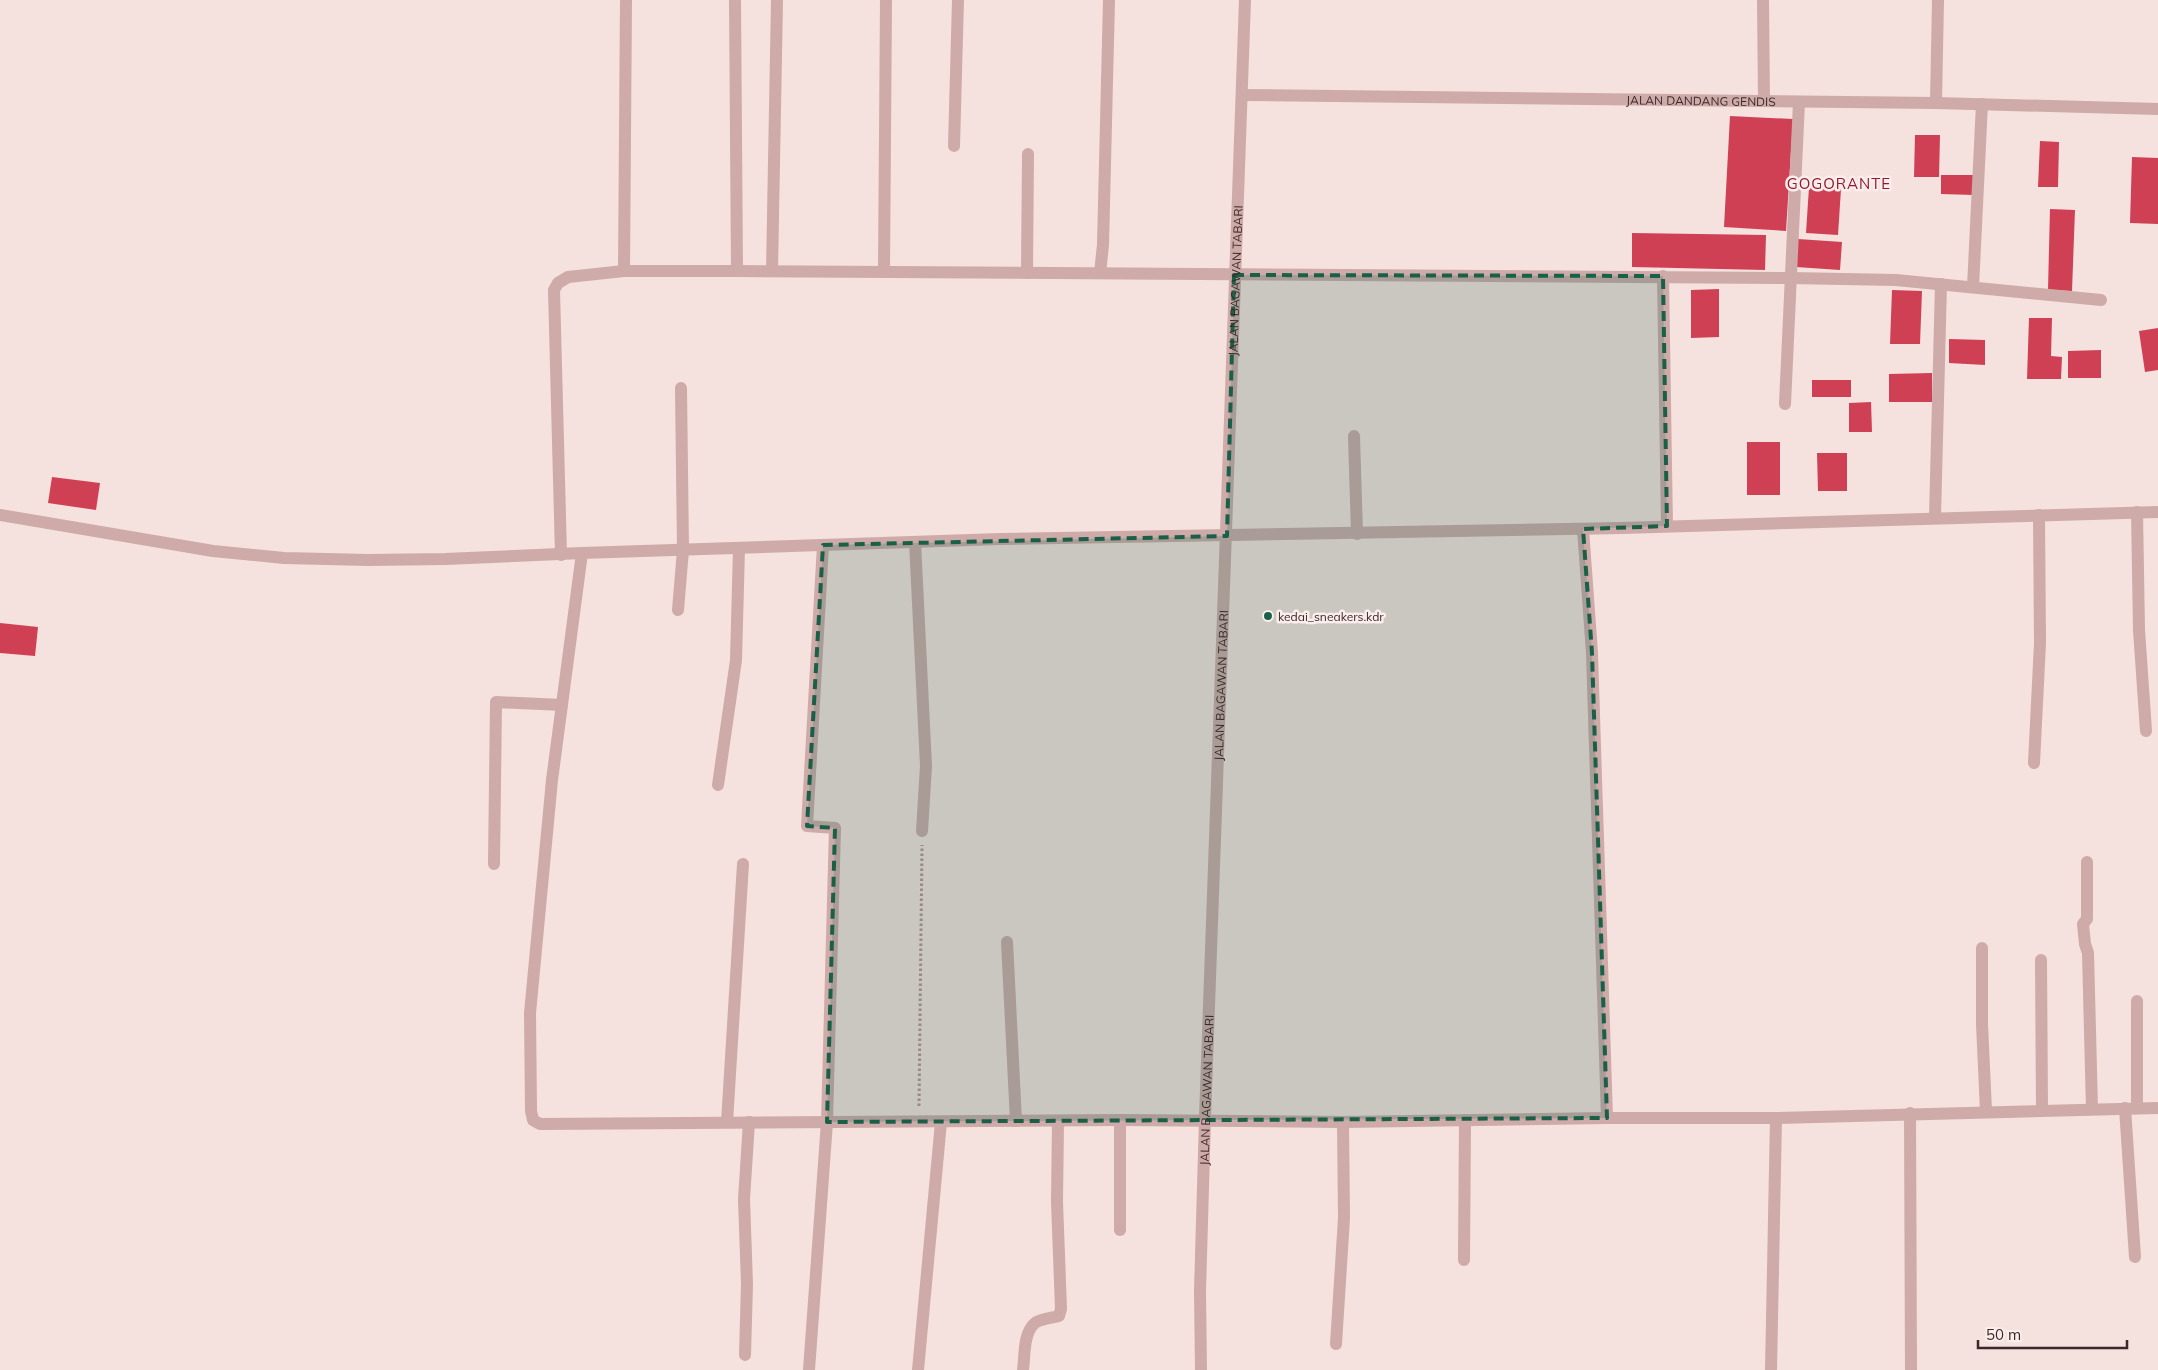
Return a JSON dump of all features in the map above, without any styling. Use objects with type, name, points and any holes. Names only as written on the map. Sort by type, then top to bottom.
[{"type":"street","points":[[624,271],[626,0]]},
{"type":"street","points":[[734,0],[737,270]]},
{"type":"street","points":[[772,271],[777,0]]},
{"type":"street","points":[[884,272],[886,0]]},
{"type":"street","points":[[954,146],[958,0]]},
{"type":"street","points":[[1100,274],[1103,245],[1109,0]]},
{"type":"street","name":"JALAN BAGAWAN TABARI","points":[[1201,1370],[1200,1291],[1205,1122],[1245,0]]},
{"type":"street","points":[[1763,0],[1764,101]]},
{"type":"street","points":[[1936,103],[1938,0]]},
{"type":"street","name":"JALAN DANDANG GENDIS","points":[[1243,95],[1936,103],[2158,109]]},
{"type":"street","points":[[1784,404],[1799,102]]},
{"type":"street","points":[[1973,287],[1982,104]]},
{"type":"street","points":[[1027,273],[1028,154]]},
{"type":"street","points":[[561,555],[554,290],[558,282],[568,277],[624,271],[737,270],[1234,275],[1663,276],[1896,280],[2101,300]]},
{"type":"street","points":[[1663,276],[1667,526]]},
{"type":"street","points":[[1935,517],[1941,284]]},
{"type":"street","points":[[678,610],[683,550],[681,388]]},
{"type":"street","points":[[1354,436],[1357,534]]},
{"type":"street","points":[[2137,512],[2139,630],[2146,730]]},
{"type":"street","points":[[0,515],[213,551],[284,558],[368,560],[915,542],[1357,534],[2158,512]]},
{"type":"street","points":[[2034,763],[2040,643],[2039,514]]},
{"type":"street","points":[[1583,528],[1592,653],[1607,1118]]},
{"type":"street","points":[[915,542],[926,766],[922,831]]},
{"type":"street","points":[[809,1370],[827,1122],[835,828],[807,826],[823,545]]},
{"type":"street","points":[[718,785],[736,660],[739,548]]},
{"type":"street","points":[[582,553],[552,780],[530,1014],[531,1111],[533,1120],[540,1124],[1120,1120],[1343,1122],[1607,1118],[1776,1118],[1986,1111],[2158,1108]]},
{"type":"street","points":[[494,864],[496,702],[562,705]]},
{"type":"street","points":[[2087,862],[2087,919],[2083,924],[2084,944],[2088,953],[2092,1109]]},
{"type":"street","points":[[727,1122],[744,864]]},
{"type":"street","points":[[1007,942],[1016,1121]]},
{"type":"street","points":[[1982,948],[1982,1024],[1986,1111]]},
{"type":"street","points":[[2041,960],[2042,1110]]},
{"type":"street","points":[[2135,1257],[2131,1108],[2137,1001]]},
{"type":"street","points":[[1910,1113],[1911,1370]]},
{"type":"street","points":[[1771,1370],[1776,1118]]},
{"type":"street","points":[[1120,1120],[1120,1230]]},
{"type":"street","points":[[1464,1260],[1465,1120]]},
{"type":"street","points":[[1023,1370],[1026,1340],[1030,1329],[1036,1322],[1058,1316],[1061,1309],[1057,1202],[1058,1121]]},
{"type":"street","points":[[745,1356],[747,1284],[744,1199],[749,1122]]},
{"type":"street","points":[[918,1370],[941,1122]]},
{"type":"street","points":[[1336,1344],[1344,1218],[1343,1122]]},
{"type":"path","points":[[918,1122],[922,831]]},
{"type":"highlighted area","points":[[1234,275],[1663,276],[1667,526],[1583,529],[1592,653],[1607,1118],[827,1122],[835,828],[807,826],[823,545],[1227,536]]},
{"type":"building","points":[[1730,116],[1793,119],[1786,231],[1724,227]]},
{"type":"building","points":[[1915,135],[1940,135],[1939,177],[1914,177]]},
{"type":"building","points":[[2040,141],[2059,142],[2058,187],[2038,187]]},
{"type":"building","points":[[2132,157],[2158,158],[2158,224],[2130,223]]},
{"type":"building","points":[[1941,175],[1974,175],[1974,195],[1941,194]]},
{"type":"building","points":[[1809,187],[1841,189],[1838,235],[1806,233]]},
{"type":"building","points":[[2050,209],[2075,210],[2072,291],[2048,290]]},
{"type":"building","points":[[1632,233],[1766,235],[1765,270],[1632,267]]},
{"type":"building","points":[[1798,239],[1842,242],[1840,270],[1796,267]]},
{"type":"building","points":[[1719,289],[1719,337],[1691,338],[1691,290]]},
{"type":"building","points":[[1892,290],[1922,291],[1920,344],[1890,344]]},
{"type":"building","points":[[2029,318],[2052,318],[2051,356],[2062,357],[2061,379],[2027,379]]},
{"type":"building","points":[[2158,328],[2158,370],[2145,372],[2139,331]]},
{"type":"building","points":[[1949,339],[1985,340],[1985,365],[1949,363]]},
{"type":"building","points":[[2101,350],[2101,378],[2068,378],[2068,351]]},
{"type":"building","points":[[1932,373],[1932,402],[1889,402],[1889,374]]},
{"type":"building","points":[[1812,380],[1851,380],[1851,397],[1812,397]]},
{"type":"building","points":[[1871,402],[1872,432],[1849,432],[1849,403]]},
{"type":"building","points":[[1747,442],[1780,442],[1780,495],[1747,495]]},
{"type":"building","points":[[1817,453],[1847,453],[1847,491],[1818,491]]},
{"type":"building","points":[[52,477],[100,483],[96,510],[48,503]]},
{"type":"building","points":[[0,623],[38,627],[35,656],[0,653]]},
{"type":"place","name":"kedai_sneakers.kdr","points":[[1268,616]]},
{"type":"district","name":"GOGORANTE","points":[[1839,183]]}]
